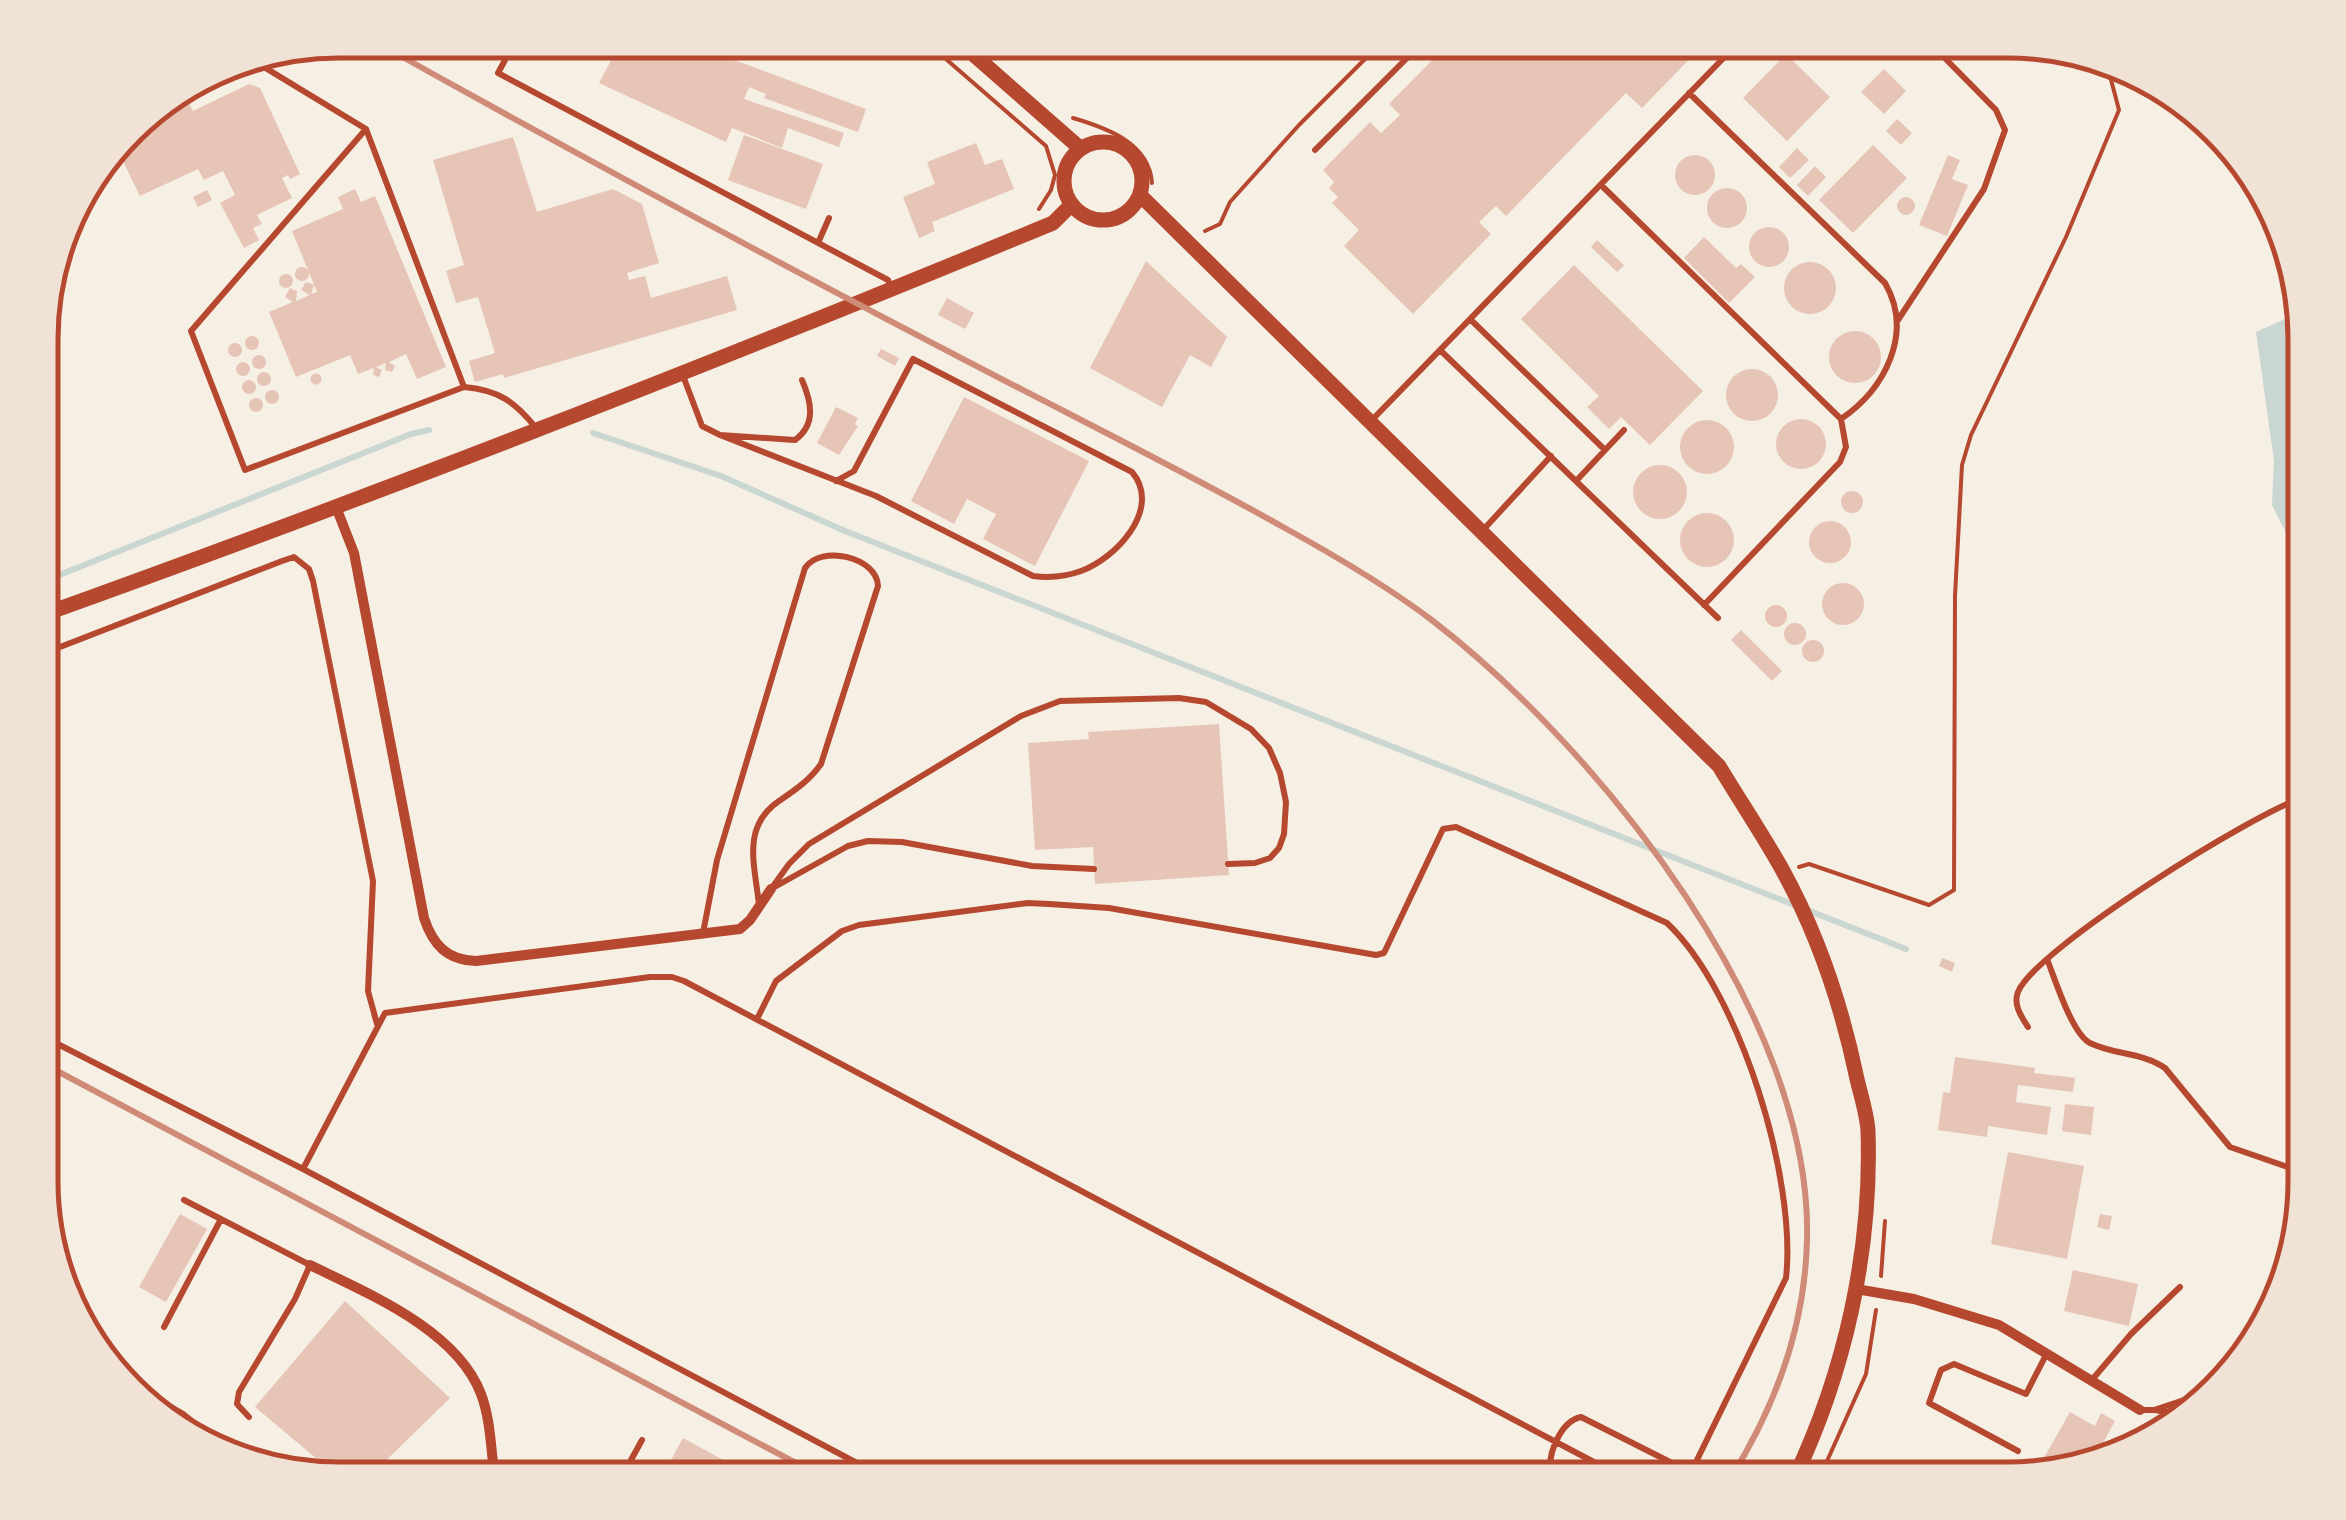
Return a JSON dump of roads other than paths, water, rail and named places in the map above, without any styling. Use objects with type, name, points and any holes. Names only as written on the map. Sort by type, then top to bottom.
[{"type":"street","points":[[976,58],[1080,149]]},
{"type":"street","points":[[1106,142],[1132,154],[1142,177],[1140,196],[1133,207],[1106,220],[1092,218],[1072,204],[1065,176],[1080,149],[1106,142]]},
{"type":"street","points":[[1140,196],[1719,766],[1792,891],[1823,960],[1850,1044],[1868,1128],[1866,1212],[1856,1290],[1829,1396],[1802,1462]]},
{"type":"street","points":[[58,609],[336,507],[892,289],[1052,222],[1072,204]]},
{"type":"street","points":[[336,507],[354,553],[424,918],[430,937],[443,952],[460,960],[476,961],[740,928],[771,888]]},
{"type":"street","points":[[310,1264],[428,1330],[460,1355],[482,1396],[492,1462]]},
{"type":"street","points":[[1856,1290],[1914,1300],[2000,1325],[2140,1410]]},
{"type":"lane","points":[[507,58],[498,73],[888,280],[892,289]]},
{"type":"lane","points":[[1315,150],[1407,58]]},
{"type":"lane","points":[[1370,422],[1723,58]]},
{"type":"lane","points":[[1898,321],[1984,189],[2005,130],[1996,110],[1945,58]]},
{"type":"lane","points":[[266,68],[366,130],[464,387]]},
{"type":"lane","points":[[1689,93],[1885,282],[1894,298],[1898,321],[1896,345],[1886,371],[1870,394],[1841,419]]},
{"type":"lane","points":[[366,130],[190,331],[245,470],[464,387],[496,392],[517,404],[536,428]]},
{"type":"lane","points":[[1600,184],[1841,419],[1846,448],[1840,462],[1704,604]]},
{"type":"lane","points":[[818,243],[830,218]]},
{"type":"lane","points":[[1470,319],[1605,450]]},
{"type":"lane","points":[[1440,350],[1718,618]]},
{"type":"lane","points":[[682,372],[702,426],[720,435],[876,496],[1033,576],[1050,578],[1080,572],[1107,558],[1127,538],[1139,516],[1141,497],[1138,479],[1132,472],[912,359],[854,472],[836,480]]},
{"type":"lane","points":[[720,435],[795,440],[801,437],[812,401],[802,380]]},
{"type":"lane","points":[[1576,481],[1624,430]]},
{"type":"lane","points":[[1481,532],[1550,456]]},
{"type":"lane","points":[[703,934],[718,860],[805,568],[811,559],[822,554],[836,554],[872,568],[878,575],[878,586],[821,764],[810,779],[767,810],[757,822],[753,840],[759,907]]},
{"type":"lane","points":[[58,648],[282,560],[294,557],[303,561],[313,581],[373,881],[368,992],[377,1024]]},
{"type":"lane","points":[[771,888],[809,844],[1021,716],[1060,701],[1180,698],[1206,702],[1252,729],[1268,748],[1280,772],[1286,802],[1284,834],[1270,858],[1228,864]]},
{"type":"lane","points":[[2028,1027],[2018,1011],[2016,996],[2022,984],[2047,959],[2127,898],[2254,818],[2288,805]]},
{"type":"lane","points":[[757,1019],[776,981],[842,931],[859,925],[1028,904],[1109,908],[1376,955],[1384,953],[1443,828],[1456,827],[1668,923],[1688,943],[1730,1018],[1760,1096],[1778,1168],[1788,1254],[1786,1278],[1696,1462]]},
{"type":"lane","points":[[771,888],[848,846],[868,841],[902,842],[1032,866],[1094,869]]},
{"type":"lane","points":[[2047,959],[2079,1034],[2089,1043],[2152,1059],[2165,1068],[2230,1147],[2288,1167]]},
{"type":"lane","points":[[303,1169],[385,1014],[672,977],[1596,1462]]},
{"type":"lane","points":[[58,1044],[303,1169],[855,1462]]},
{"type":"lane","points":[[184,1200],[310,1264],[295,1299],[239,1392],[237,1404],[250,1417]]},
{"type":"lane","points":[[164,1326],[221,1218]]},
{"type":"lane","points":[[2090,1382],[2180,1286]]},
{"type":"lane","points":[[2018,1451],[1929,1402],[1941,1370],[1954,1364],[2026,1394],[2047,1352]]},
{"type":"lane","points":[[2154,1410],[2183,1400]]},
{"type":"lane","points":[[2140,1410],[2167,1412]]},
{"type":"lane","points":[[1548,1462],[1566,1425],[1581,1417],[1670,1462]]},
{"type":"lane","points":[[630,1462],[642,1440]]},
{"type":"waterway","points":[[58,576],[429,430]]},
{"type":"waterway","points":[[593,433],[721,476],[845,531],[1906,949]]},
{"type":"railway","points":[[405,58],[1340,560],[1433,621],[1498,676],[1563,741],[1627,815],[1685,896],[1736,980],[1775,1067],[1800,1155],[1807,1240],[1801,1304],[1774,1394],[1740,1462]]},
{"type":"railway","points":[[58,1071],[794,1462]]}]
